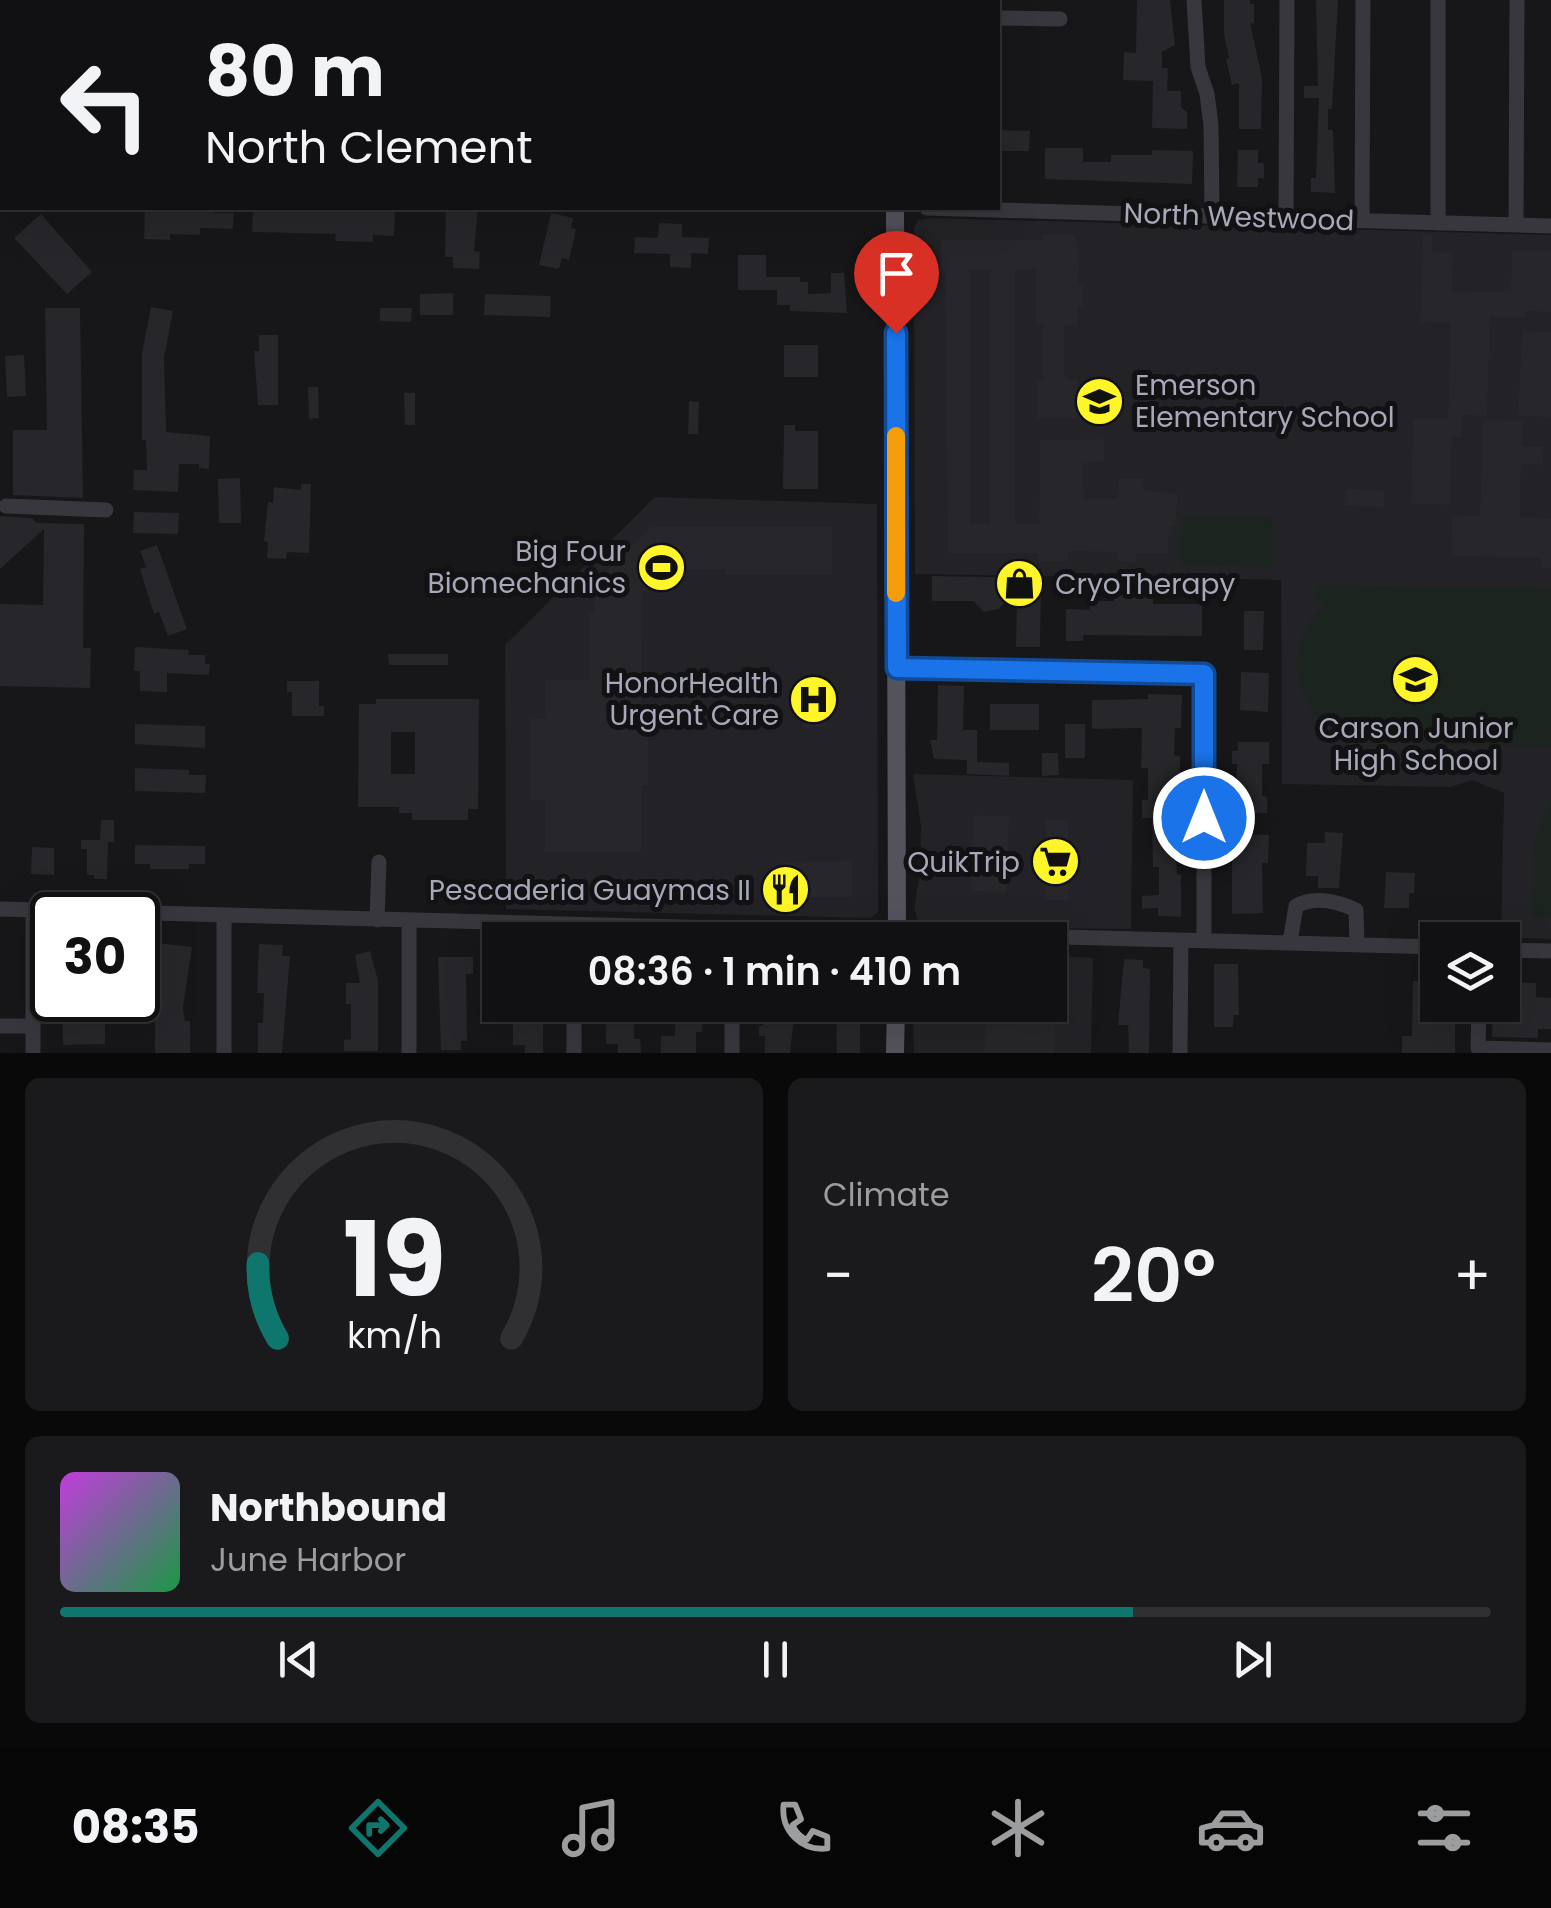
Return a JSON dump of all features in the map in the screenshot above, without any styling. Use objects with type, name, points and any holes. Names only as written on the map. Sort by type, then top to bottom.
[{"type":"main road","points":[[895,210],[897,922]]},
{"type":"main road","points":[[895,1053],[896,1022]]},
{"type":"street","points":[[1194,0],[1198,67],[1211,125],[1212,216]]},
{"type":"street","points":[[1286,218],[1287,0]]},
{"type":"street","points":[[1362,221],[1363,0]]},
{"type":"street","points":[[1438,0],[1438,223]]},
{"type":"street","points":[[1516,225],[1517,0]]},
{"type":"street","points":[[1000,18],[1060,19]]},
{"type":"street","name":"North Westwood","points":[[998,210],[1551,226]]},
{"type":"street","points":[[6,506],[106,510]]},
{"type":"street","points":[[897,668],[1204,674],[1204,940]]},
{"type":"street","points":[[377,920],[379,862]]},
{"type":"street","points":[[1290,942],[1296,906],[1309,900],[1338,903],[1356,910],[1357,944]]},
{"type":"street","points":[[0,910],[30,910]]},
{"type":"street","points":[[160,914],[482,926]]},
{"type":"street","points":[[224,916],[224,1053]]},
{"type":"street","points":[[409,921],[409,1053]]},
{"type":"street","points":[[1067,939],[1420,946]]},
{"type":"street","points":[[1180,940],[1180,1053]]},
{"type":"street","points":[[1520,950],[1551,951]]},
{"type":"street","points":[[33,1022],[33,1053]]},
{"type":"street","points":[[574,1022],[574,1053]]},
{"type":"street","points":[[732,1022],[732,1053]]},
{"type":"street","points":[[1479,1022],[1478,1048],[1551,1050]]},
{"type":"street","points":[[0,1026],[33,1026]]},
{"type":"shaded area","points":[[918,220],[1551,235],[1551,939],[1520,938],[1520,922],[1501,922],[1504,793],[1472,780],[1451,787],[1282,784],[1281,580],[915,574],[914,228]]},
{"type":"shaded area","points":[[655,497],[877,504],[878,912],[870,918],[506,909],[505,645]]},
{"type":"shaded area","points":[[1181,517],[1272,519],[1271,567],[1180,565]]},
{"type":"shaded area","points":[[1316,585],[1551,589],[1551,747],[1366,742],[1342,734],[1323,721],[1309,704],[1297,664],[1300,642],[1310,622],[1327,603],[1316,602]]},
{"type":"shaded area","points":[[913,774],[1133,780],[1131,929],[1067,928],[1067,922],[918,922],[914,908],[920,874],[921,826]]},
{"type":"shaded area","points":[[1551,800],[1551,917],[1532,917],[1534,844]]},
{"type":"shaded area","points":[[1067,956],[1093,958],[1091,1053],[914,1053],[913,1022],[1067,1022]]},
{"type":"building","points":[[1137,0],[1170,0],[1175,45],[1162,52],[1162,68],[1168,68],[1167,91],[1181,91],[1187,129],[1152,128],[1153,81],[1123,80],[1124,52],[1136,53]]},
{"type":"building","points":[[1224,0],[1250,0],[1254,4],[1254,24],[1250,23],[1262,78],[1261,129],[1239,129],[1239,83],[1232,85],[1226,59],[1229,58]]},
{"type":"building","points":[[1316,0],[1338,0],[1332,109],[1328,109],[1328,130],[1333,130],[1335,193],[1311,192],[1311,178],[1316,178],[1319,98],[1304,98],[1304,86],[1318,86]]},
{"type":"building","points":[[1000,130],[1030,131],[1029,151],[1000,151]]},
{"type":"building","points":[[1045,148],[1083,148],[1083,162],[1111,162],[1111,155],[1152,155],[1152,150],[1193,151],[1192,184],[1045,179]]},
{"type":"building","points":[[1238,150],[1258,150],[1258,163],[1264,163],[1264,178],[1258,178],[1258,187],[1237,187]]},
{"type":"building","points":[[145,210],[234,213],[233,229],[200,228],[200,235],[170,234],[170,240],[144,239]]},
{"type":"building","points":[[253,210],[395,211],[394,236],[373,235],[373,242],[335,241],[336,234],[252,232]]},
{"type":"building","points":[[446,210],[478,210],[474,251],[480,252],[479,269],[453,268],[453,257],[445,257]]},
{"type":"building","points":[[551,213],[573,218],[571,228],[576,229],[569,260],[562,258],[559,269],[539,265]]},
{"type":"building","points":[[41,214],[92,272],[67,294],[14,238]]},
{"type":"building","points":[[659,223],[682,224],[682,237],[709,238],[708,254],[691,253],[691,268],[670,267],[670,254],[634,253],[635,237],[658,238]]},
{"type":"building","points":[[1043,234],[1074,234],[1080,253],[1078,285],[1083,285],[1083,306],[1077,306],[1077,325],[1064,325],[1064,373],[1067,379],[1078,380],[1078,418],[1037,418],[1037,380],[1043,380],[1043,325],[1036,325],[1036,270],[1015,270],[1015,524],[1039,524],[1040,440],[1104,439],[1104,462],[1083,463],[1084,498],[1118,499],[1119,479],[1144,479],[1143,490],[1178,494],[1175,526],[1169,526],[1168,554],[1136,553],[1136,563],[1117,561],[1117,552],[1068,551],[1068,561],[1039,561],[1039,553],[948,553],[945,270],[941,270],[941,240],[1043,240]],"holes":[[[970,270],[990,270],[990,524],[970,524]]]},
{"type":"building","points":[[1423,234],[1432,235],[1432,252],[1453,253],[1452,291],[1505,292],[1505,288],[1511,289],[1512,251],[1551,251],[1551,312],[1525,311],[1525,318],[1490,317],[1487,416],[1462,415],[1461,438],[1452,438],[1450,505],[1411,504],[1413,418],[1448,419],[1451,323],[1420,322]]},
{"type":"building","points":[[738,255],[766,255],[766,277],[800,277],[800,282],[808,282],[808,294],[831,293],[831,273],[844,273],[847,313],[790,311],[790,305],[777,305],[777,290],[738,290]]},
{"type":"building","points":[[453,293],[453,315],[420,315],[420,294]]},
{"type":"building","points":[[485,294],[551,296],[550,317],[484,315]]},
{"type":"building","points":[[151,307],[173,311],[164,357],[166,432],[210,436],[209,469],[199,468],[199,464],[179,464],[178,492],[133,490],[134,470],[147,470],[146,440],[142,440],[142,354]]},
{"type":"building","points":[[45,308],[80,308],[83,498],[13,495],[13,430],[47,430]]},
{"type":"building","points":[[380,308],[412,308],[411,322],[380,321]]},
{"type":"building","points":[[1522,331],[1551,332],[1551,417],[1518,416]]},
{"type":"building","points":[[259,335],[278,335],[278,405],[258,405],[254,351],[259,351]]},
{"type":"building","points":[[784,345],[818,345],[818,377],[784,377]]},
{"type":"building","points":[[24,355],[26,396],[7,397],[5,356]]},
{"type":"building","points":[[308,387],[318,387],[319,418],[309,419]]},
{"type":"building","points":[[404,393],[415,393],[415,425],[405,425]]},
{"type":"building","points":[[689,401],[699,402],[698,434],[688,434]]},
{"type":"building","points":[[1483,420],[1523,421],[1522,446],[1544,447],[1543,465],[1521,464],[1520,517],[1551,518],[1551,568],[1540,568],[1541,558],[1451,556],[1452,515],[1480,516]]},
{"type":"building","points":[[784,425],[795,425],[795,431],[818,431],[818,489],[783,489]]},
{"type":"building","points":[[240,478],[241,523],[219,523],[218,479]]},
{"type":"building","points":[[301,484],[311,484],[309,553],[287,552],[286,559],[267,558],[268,542],[264,541],[268,502],[273,503],[274,487],[301,490]]},
{"type":"building","points":[[1345,489],[1384,490],[1384,507],[1344,506]]},
{"type":"building","points":[[134,512],[179,513],[178,534],[133,533]]},
{"type":"building","points":[[0,516],[32,518],[37,523],[84,524],[83,648],[91,648],[90,688],[0,686],[0,604],[43,605],[44,529],[0,569]]},
{"type":"building","points":[[651,527],[832,527],[832,575],[725,575],[725,569],[668,569],[642,595],[641,712],[648,712],[648,785],[641,785],[641,852],[545,852],[545,800],[530,800],[530,719],[545,719],[545,680],[589,680],[589,612],[594,611],[594,584]]},
{"type":"building","points":[[157,545],[187,629],[168,636],[159,612],[154,614],[140,569],[146,567],[140,551]]},
{"type":"building","points":[[932,576],[1041,578],[1040,647],[1016,647],[1017,592],[998,609],[984,612],[973,601],[932,601]]},
{"type":"building","points":[[1133,590],[1153,595],[1153,604],[1202,604],[1202,636],[1083,635],[1083,641],[1066,641],[1066,609],[1090,610],[1090,601],[1114,601],[1114,595],[1133,595]]},
{"type":"building","points":[[1244,611],[1264,611],[1263,650],[1244,650]]},
{"type":"building","points":[[135,647],[189,650],[188,655],[205,655],[205,664],[210,664],[209,675],[167,673],[167,692],[140,691],[140,671],[134,671]]},
{"type":"building","points":[[388,654],[448,654],[448,665],[389,665]]},
{"type":"building","points":[[1241,672],[1269,673],[1268,712],[1240,710]]},
{"type":"building","points":[[287,681],[319,681],[319,706],[324,706],[324,716],[292,716],[292,692],[287,692]]},
{"type":"building","points":[[938,685],[964,686],[963,730],[977,730],[977,762],[1009,763],[1009,776],[967,774],[967,760],[934,759],[930,740],[937,740]]},
{"type":"building","name":"HonorHealth Urgent Care","points":[[801,686],[826,686],[826,727],[803,728]]},
{"type":"building","points":[[1148,694],[1182,695],[1181,728],[1175,728],[1174,755],[1180,756],[1175,831],[1181,917],[1158,916],[1158,908],[1142,909],[1142,896],[1159,895],[1159,867],[1153,867],[1152,818],[1142,818],[1142,800],[1148,800],[1148,768],[1141,768],[1142,728],[1092,729],[1092,700],[1148,699]]},
{"type":"building","points":[[376,699],[479,699],[478,809],[468,809],[468,820],[412,820],[412,813],[399,813],[399,807],[358,807],[359,704],[376,704]],"holes":[[[391,732],[415,732],[415,774],[391,774]]]},
{"type":"building","points":[[990,704],[1039,704],[1039,730],[990,730]]},
{"type":"building","points":[[135,724],[205,726],[205,748],[135,744]]},
{"type":"building","points":[[1065,724],[1085,724],[1085,758],[1065,758]]},
{"type":"building","points":[[1238,742],[1269,742],[1269,764],[1262,764],[1262,796],[1267,797],[1267,813],[1231,813],[1231,798],[1236,798],[1237,764],[1232,764],[1232,751],[1238,751]]},
{"type":"building","points":[[1042,753],[1058,753],[1059,775],[1042,776]]},
{"type":"building","points":[[135,768],[189,770],[189,775],[206,775],[205,793],[135,791]]},
{"type":"building","name":"QuikTrip","points":[[973,815],[1009,816],[1007,892],[971,891]]},
{"type":"building","points":[[101,820],[114,820],[114,842],[108,842],[107,879],[94,879],[94,875],[87,875],[87,849],[81,849],[81,840],[100,840]]},
{"type":"building","name":"QuikTrip","points":[[1046,820],[1068,820],[1068,900],[1045,900],[1042,845],[1046,846]]},
{"type":"building","points":[[1325,832],[1343,833],[1339,888],[1318,888],[1318,876],[1306,876],[1307,843],[1325,843]]},
{"type":"building","points":[[1239,834],[1269,835],[1268,863],[1262,863],[1263,913],[1232,914],[1232,849],[1238,849]]},
{"type":"building","points":[[135,845],[205,846],[205,864],[189,864],[189,869],[150,869],[150,864],[135,864]]},
{"type":"building","points":[[32,847],[54,848],[54,875],[31,874]]},
{"type":"building","points":[[852,861],[852,897],[782,898],[782,862]]},
{"type":"building","points":[[1386,872],[1415,873],[1409,908],[1384,908]]},
{"type":"building","points":[[160,943],[192,947],[183,1008],[185,1021],[190,1021],[190,1053],[155,1053],[155,1022],[160,1022]]},
{"type":"building","points":[[259,944],[283,945],[282,956],[290,956],[282,1053],[258,1053],[264,993],[257,993]]},
{"type":"building","points":[[370,951],[378,980],[378,1051],[344,1051],[344,1040],[351,1039],[351,1004],[346,1004],[346,983],[360,983],[355,955]]},
{"type":"building","points":[[438,957],[473,957],[473,974],[466,974],[467,1041],[461,1041],[461,1050],[441,1050]]},
{"type":"building","points":[[1124,959],[1143,960],[1143,968],[1150,969],[1149,1053],[1129,1053],[1128,1025],[1118,1025]]},
{"type":"building","points":[[1214,964],[1238,964],[1239,1015],[1234,1015],[1233,1027],[1214,1027]]},
{"type":"building","points":[[1413,981],[1420,981],[1420,1022],[1455,1022],[1455,1053],[1402,1053],[1402,1036],[1412,1036]]},
{"type":"building","points":[[1520,983],[1536,983],[1536,997],[1551,998],[1551,1029],[1538,1029],[1538,1038],[1492,1037],[1492,1022],[1520,1022]]},
{"type":"building","points":[[62,1022],[105,1024],[105,1044],[63,1045]]},
{"type":"building","points":[[543,1022],[543,1053],[525,1053],[525,1045],[513,1045],[513,1023]]},
{"type":"building","points":[[606,1022],[634,1022],[634,1039],[640,1039],[641,1053],[618,1053],[618,1044],[606,1044]]},
{"type":"building","points":[[675,1022],[702,1022],[702,1032],[696,1032],[696,1053],[661,1053],[661,1036],[675,1036]]},
{"type":"building","points":[[763,1022],[794,1022],[790,1053],[765,1053],[765,1036],[759,1036],[759,1026]]},
{"type":"building","points":[[836,1022],[860,1022],[860,1053],[837,1053]]},
{"type":"building","points":[[985,1022],[1056,1022],[1055,1053],[984,1053]]},
{"type":"slow traffic","points":[[896,436],[896,593]]},
{"type":"place","name":"Emerson Elementary School","points":[[1100,401]]},
{"type":"place","name":"Big Four Biomechanics","points":[[661,567]]},
{"type":"place","name":"CryoTherapy","points":[[1020,584]]},
{"type":"place","name":"Carson Junior High School","points":[[1416,680]]},
{"type":"place","name":"HonorHealth Urgent Care","points":[[814,699]]},
{"type":"place","name":"QuikTrip","points":[[1055,862]]},
{"type":"place","name":"Pescaderia Guaymas II","points":[[786,890]]},
{"type":"route","points":[[896,333],[897,668],[1204,674],[1204,818]]}]
